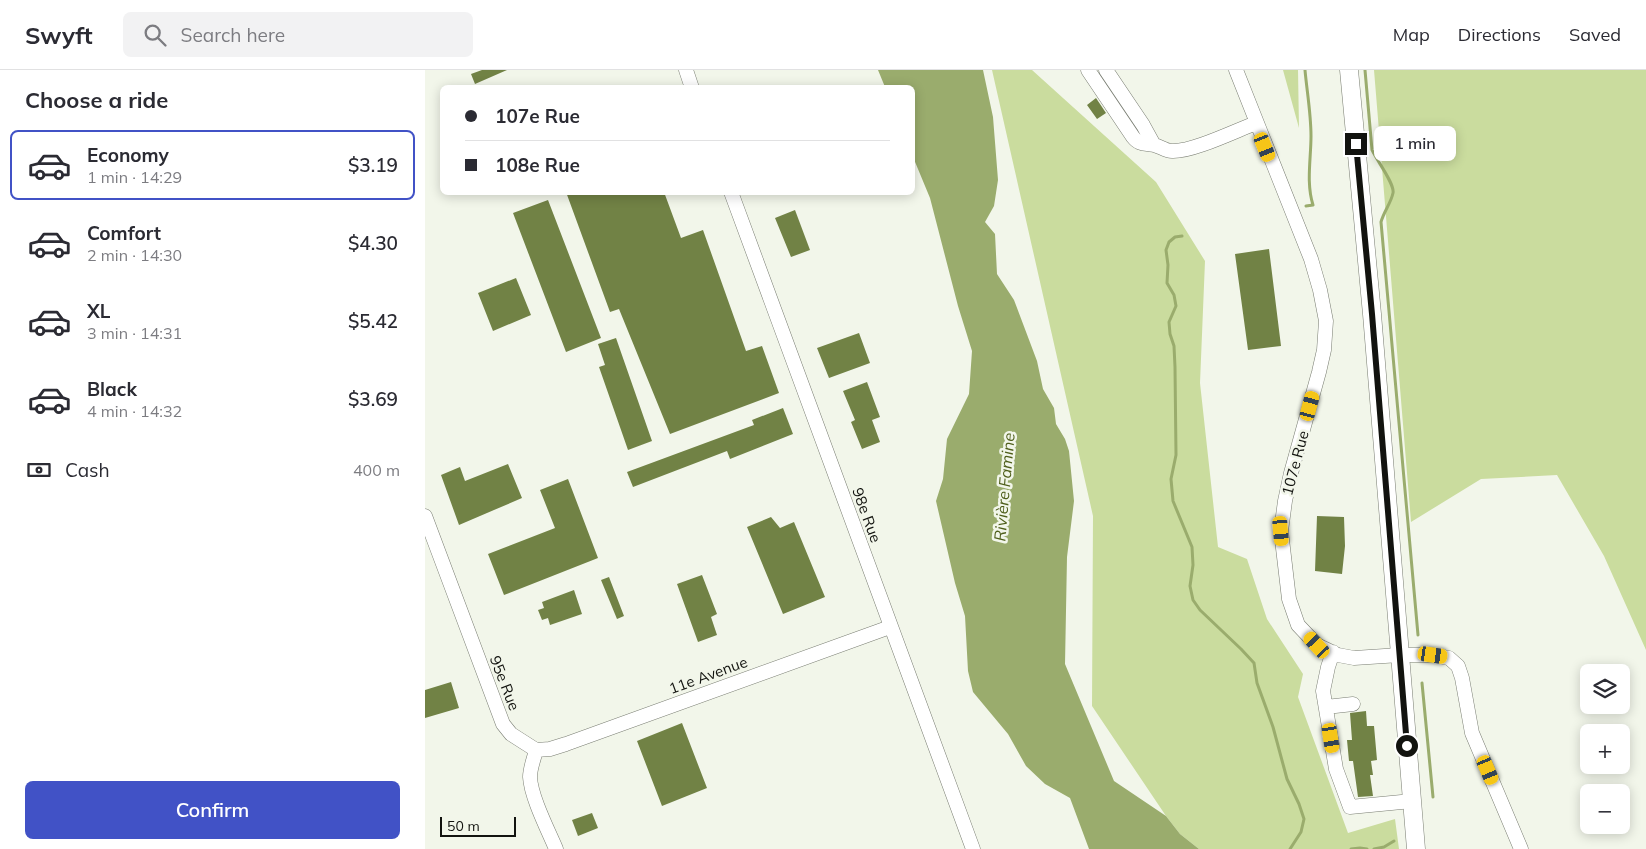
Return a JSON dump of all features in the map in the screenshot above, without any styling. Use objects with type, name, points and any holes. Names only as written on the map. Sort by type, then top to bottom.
[{"type":"main road","points":[[1349,70],[1372,314],[1416,849]]},
{"type":"street","points":[[686,70],[691,85]]},
{"type":"street","points":[[1088,70],[1137,142],[1143,144],[1154,145],[1169,152],[1185,151],[1256,123]]},
{"type":"street","points":[[1106,70],[1154,145]]},
{"type":"street","name":"107e Rue","points":[[1236,70],[1311,259],[1320,290],[1325,321],[1324,350],[1291,473],[1281,531],[1289,599],[1298,625],[1317,645],[1354,658],[1400,654],[1449,658],[1458,666],[1472,733],[1521,849]]},
{"type":"street","name":"98e Rue","points":[[732,195],[973,849]]},
{"type":"street","name":"95e Rue","points":[[425,516],[503,724],[511,734],[537,750]]},
{"type":"street","name":"11e Avenue","points":[[537,750],[566,744],[890,627]]},
{"type":"street","points":[[1333,652],[1323,691],[1336,769],[1350,808],[1412,802]]},
{"type":"street","points":[[1326,708],[1353,704]]},
{"type":"street","points":[[537,750],[530,777],[532,789],[555,849]]},
{"type":"shaded area","points":[[992,70],[1032,70],[1156,182],[1205,261],[1200,383],[1218,547],[1247,559],[1267,619],[1303,674],[1298,697],[1348,833],[1395,819],[1399,849],[1199,849],[1180,834],[1166,816],[1092,706],[1093,516]]},
{"type":"shaded area","points":[[1283,70],[1298,70],[1299,128]]},
{"type":"shaded area","points":[[1374,70],[1646,70],[1646,650],[1604,556],[1557,475],[1481,479],[1411,522]]},
{"type":"water","name":"Rivière Famine","points":[[878,70],[983,70],[993,117],[998,180],[994,206],[985,222],[995,234],[997,274],[1014,300],[1037,361],[1043,389],[1054,408],[1056,424],[1065,439],[1069,451],[1074,501],[1067,557],[1065,664],[1114,781],[1166,816],[1180,834],[1199,849],[1089,849],[1070,798],[1045,784],[1026,766],[1008,734],[973,692],[968,671],[965,616],[955,583],[936,501],[943,479],[947,439],[969,394],[972,351],[958,306],[930,198],[915,162],[915,85],[884,85]]},
{"type":"building","points":[[482,70],[507,70],[475,84],[471,74]]},
{"type":"building","points":[[1096,98],[1106,113],[1097,119],[1087,105]]},
{"type":"building","points":[[567,195],[665,195],[681,238],[703,230],[746,351],[762,346],[779,393],[670,434],[619,309],[610,312]]},
{"type":"building","points":[[548,200],[601,338],[566,352],[513,213]]},
{"type":"building","points":[[795,210],[810,250],[791,257],[775,218]]},
{"type":"building","points":[[1269,249],[1281,346],[1248,350],[1235,254]]},
{"type":"building","points":[[516,278],[531,315],[493,331],[478,293]]},
{"type":"building","points":[[859,333],[870,363],[829,378],[817,348]]},
{"type":"building","points":[[616,338],[652,441],[628,450],[599,367],[605,365],[598,344]]},
{"type":"building","points":[[867,382],[880,417],[872,420],[880,442],[862,449],[851,422],[855,420],[843,391]]},
{"type":"building","points":[[783,408],[793,434],[730,459],[727,451],[633,487],[627,472],[754,425],[752,420]]},
{"type":"building","points":[[508,464],[522,498],[459,525],[441,475],[460,467],[465,481]]},
{"type":"building","points":[[568,479],[598,558],[504,595],[488,554],[555,528],[540,490]]},
{"type":"building","points":[[1317,516],[1344,517],[1345,546],[1342,574],[1315,571]]},
{"type":"building","points":[[771,517],[780,528],[794,522],[825,597],[783,614],[747,527]]},
{"type":"building","points":[[702,575],[717,614],[711,617],[717,635],[698,642],[677,584]]},
{"type":"building","points":[[609,577],[624,616],[617,619],[601,580]]},
{"type":"building","points":[[574,590],[582,614],[550,625],[548,618],[542,620],[538,610],[544,608],[542,602]]},
{"type":"building","points":[[451,682],[459,708],[425,718],[425,690]]},
{"type":"building","points":[[1366,711],[1367,726],[1374,726],[1377,760],[1371,761],[1373,775],[1370,775],[1373,796],[1358,797],[1353,761],[1349,761],[1347,740],[1352,740],[1350,713]]},
{"type":"building","points":[[682,723],[707,788],[662,806],[637,741]]},
{"type":"building","points":[[592,813],[598,828],[578,836],[572,820]]},
{"type":"waterway","points":[[1305,70],[1311,136],[1309,180],[1313,205],[1306,206]]},
{"type":"waterway","points":[[1365,70],[1372,150],[1389,178],[1393,189],[1392,197],[1381,222],[1418,635]]},
{"type":"waterway","points":[[1182,236],[1175,237],[1169,242],[1166,250],[1168,265],[1167,283],[1174,295],[1176,306],[1169,322],[1174,346],[1175,367],[1176,455],[1171,479],[1173,501],[1192,547],[1193,565],[1190,586],[1193,600],[1200,610],[1254,663],[1257,683],[1273,727],[1287,779],[1304,819],[1301,832],[1290,849]]},
{"type":"waterway","points":[[1422,683],[1433,797]]},
{"type":"waterway","points":[[1374,849],[1384,847],[1394,841]]},
{"type":"waterway","points":[[1351,849],[1367,849]]},
{"type":"route","points":[[1356,144],[1372,314],[1407,746]]}]
